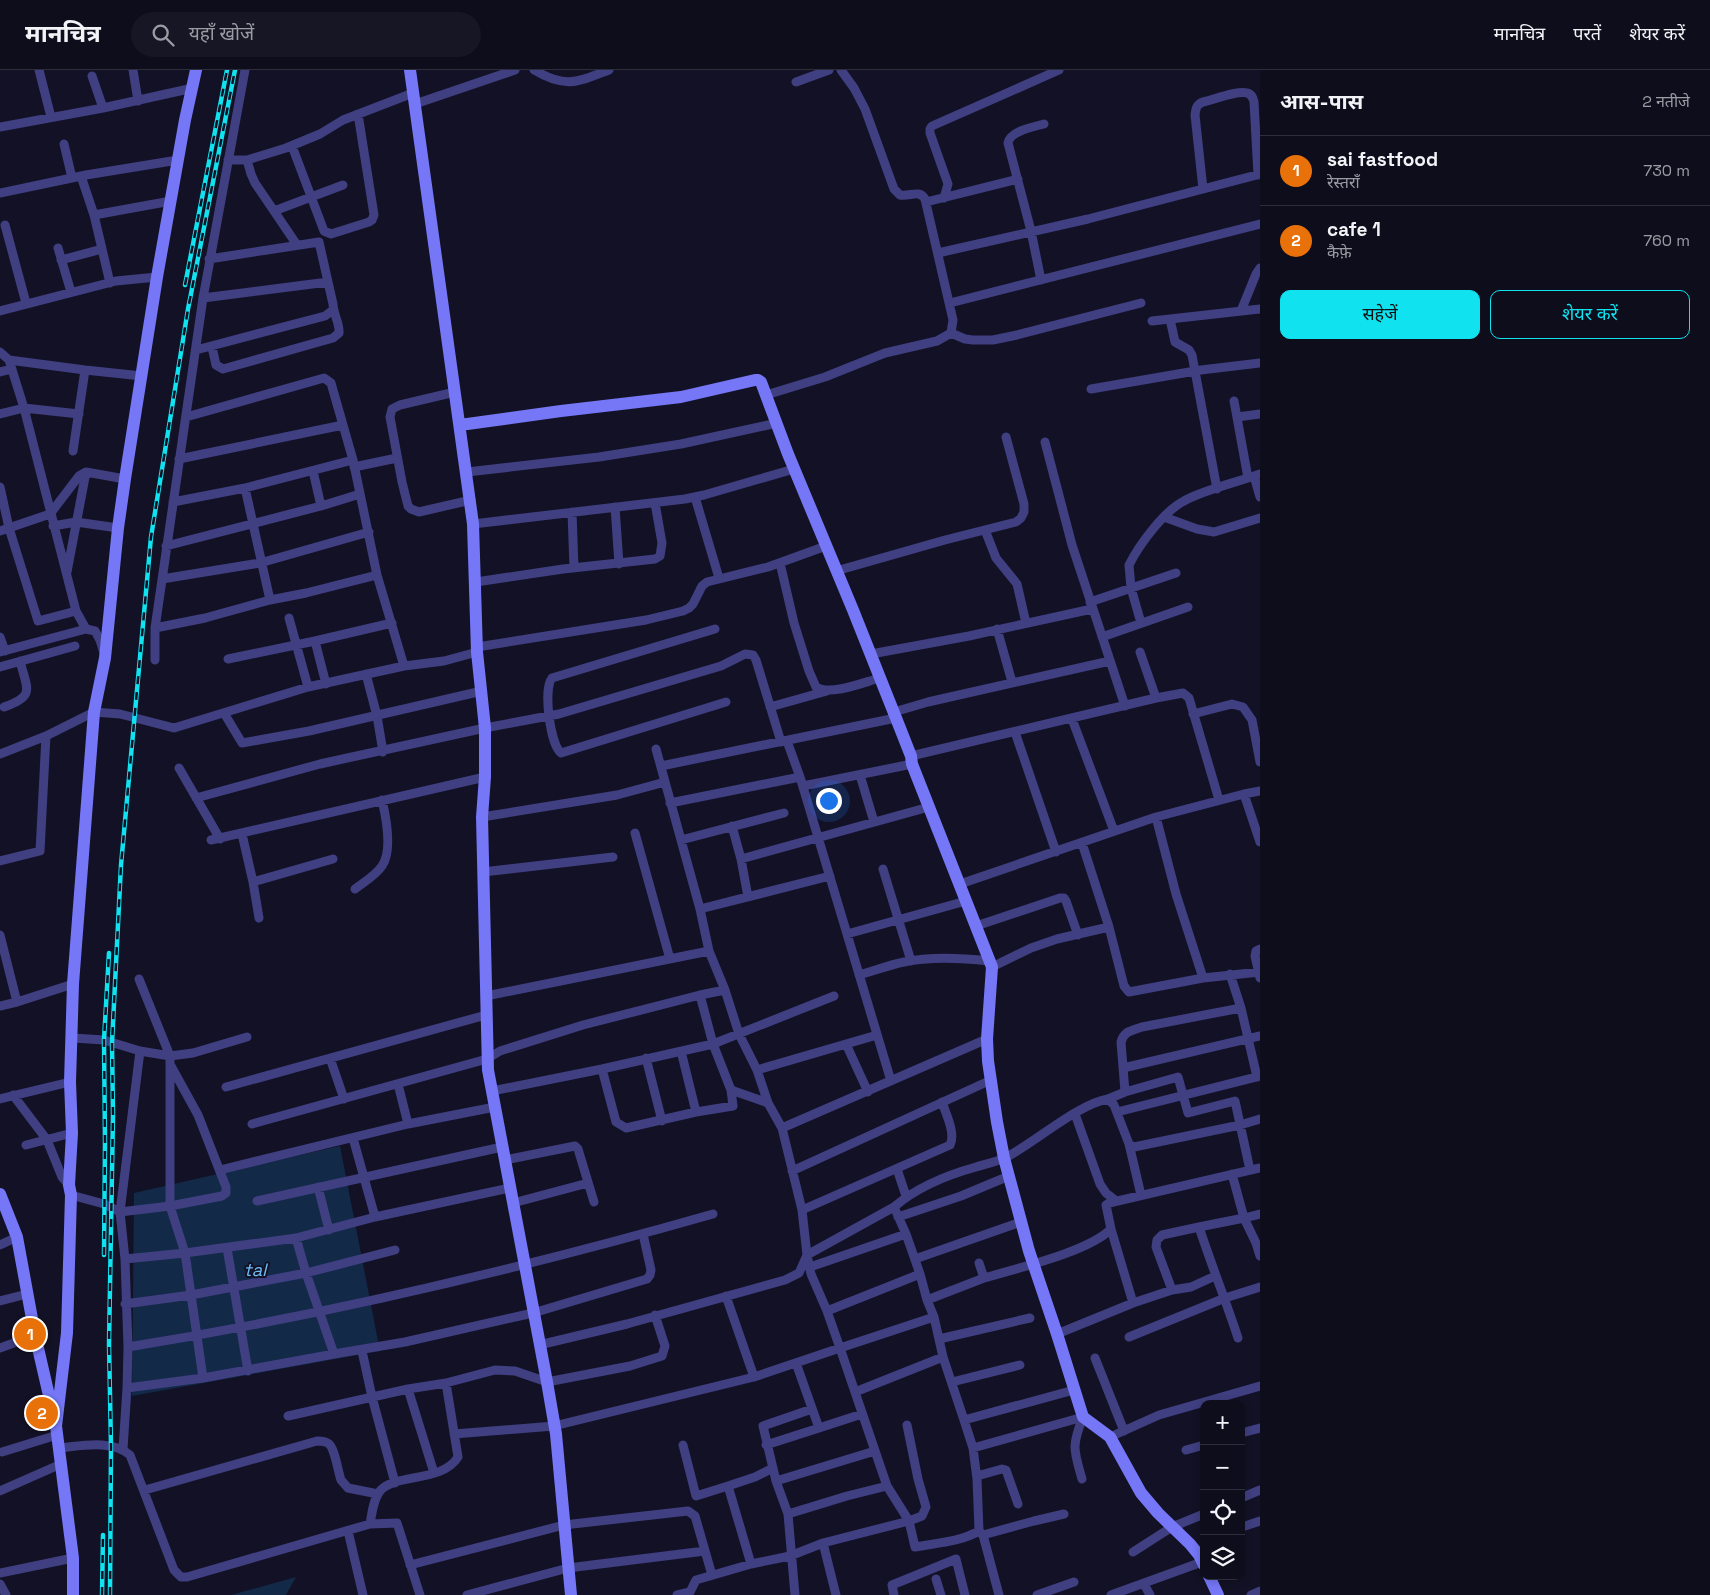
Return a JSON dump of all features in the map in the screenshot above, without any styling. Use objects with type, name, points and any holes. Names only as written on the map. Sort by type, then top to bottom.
[{"type":"street","points":[[40,70],[51,117]]},
{"type":"street","points":[[133,70],[138,101]]},
{"type":"street","points":[[58,1436],[67,1333],[72,1133],[70,1082],[73,1038],[73,984],[94,712],[105,658],[118,528],[157,277],[196,70]]},
{"type":"street","points":[[155,660],[155,628],[203,298],[245,70]]},
{"type":"street","points":[[410,70],[473,524],[477,650],[485,728],[485,777],[482,818],[487,1059],[554,1426],[571,1595]]},
{"type":"street","points":[[228,160],[247,160],[292,146],[358,114],[515,70]]},
{"type":"street","points":[[534,70],[551,79],[568,83],[609,70]]},
{"type":"street","points":[[796,82],[829,70]]},
{"type":"street","points":[[766,395],[825,377],[885,353],[937,340],[951,333],[954,328],[950,303],[926,202],[922,194],[900,195],[894,189],[865,109],[854,88],[841,70]]},
{"type":"street","points":[[944,198],[948,184],[930,133],[932,126],[1059,70]]},
{"type":"street","points":[[92,76],[103,108]]},
{"type":"street","points":[[0,127],[138,101],[193,88]]},
{"type":"street","points":[[938,253],[1088,219],[1202,189],[1259,174],[1254,102],[1252,96],[1248,93],[1241,92],[1203,102],[1196,109],[1202,189]]},
{"type":"street","points":[[292,146],[327,234],[369,222],[373,218],[358,114]]},
{"type":"street","points":[[1041,280],[1008,139],[1012,135],[1044,124]]},
{"type":"street","points":[[64,144],[76,177],[94,215],[110,283]]},
{"type":"street","points":[[0,193],[76,177],[178,160]]},
{"type":"street","points":[[247,160],[253,179],[297,245]]},
{"type":"street","points":[[926,202],[1018,179]]},
{"type":"street","points":[[274,211],[343,185]]},
{"type":"street","points":[[94,215],[171,201]]},
{"type":"street","points":[[950,303],[1260,224]]},
{"type":"street","points":[[5,225],[26,303]]},
{"type":"street","points":[[209,259],[318,241],[321,243],[333,310],[340,329],[339,333],[333,338],[223,369],[216,365],[212,347]]},
{"type":"street","points":[[58,248],[71,292]]},
{"type":"street","points":[[62,260],[102,249]]},
{"type":"street","points":[[1241,311],[1260,268]]},
{"type":"street","points":[[0,311],[110,283],[157,277]]},
{"type":"street","points":[[203,298],[328,282]]},
{"type":"street","points":[[951,333],[964,339],[993,340],[1141,303]]},
{"type":"street","points":[[1152,321],[1260,309]]},
{"type":"street","points":[[196,350],[325,316],[333,310]]},
{"type":"street","points":[[1170,319],[1175,342],[1191,352],[1217,488]]},
{"type":"street","points":[[0,352],[10,364],[24,408],[76,611],[86,629]]},
{"type":"street","points":[[1091,389],[1195,371],[1260,363]]},
{"type":"street","points":[[0,372],[10,364],[142,376]]},
{"type":"street","points":[[73,451],[85,370]]},
{"type":"street","points":[[186,417],[324,378],[331,383],[353,464],[377,575],[404,666]]},
{"type":"street","points":[[460,425],[681,397],[755,380],[761,382],[794,469],[871,654],[991,964],[987,1038],[991,1080],[1004,1158],[1021,1222],[1083,1417],[1110,1437],[1141,1493],[1194,1549],[1200,1559]]},
{"type":"street","points":[[455,392],[400,405],[392,409],[390,417],[408,506],[414,512],[419,512],[470,500]]},
{"type":"street","points":[[1234,401],[1260,497]]},
{"type":"street","points":[[0,414],[24,408],[79,414]]},
{"type":"street","points":[[1237,417],[1260,414]]},
{"type":"street","points":[[467,472],[599,457],[681,444],[777,424]]},
{"type":"street","points":[[179,459],[343,425]]},
{"type":"street","points":[[836,571],[1016,522],[1024,512],[1024,504],[1006,436]]},
{"type":"street","points":[[1046,442],[1072,545],[1125,706]]},
{"type":"street","points":[[173,502],[245,488],[313,470],[397,458]]},
{"type":"street","points":[[473,524],[695,497],[794,469]]},
{"type":"street","points":[[313,470],[321,506]]},
{"type":"street","points":[[4,530],[50,514],[79,476],[86,472],[125,479]]},
{"type":"street","points":[[67,575],[86,472]]},
{"type":"street","points":[[1141,623],[1131,588],[1129,565],[1152,532],[1164,517],[1184,500],[1254,476]]},
{"type":"street","points":[[0,487],[4,530],[38,621],[76,611]]},
{"type":"street","points":[[245,488],[260,563],[270,600]]},
{"type":"street","points":[[166,546],[360,494]]},
{"type":"street","points":[[695,497],[719,578]]},
{"type":"street","points":[[476,582],[574,568],[650,560],[660,556],[662,544],[655,503]]},
{"type":"street","points":[[615,507],[619,564]]},
{"type":"street","points":[[572,512],[574,568]]},
{"type":"street","points":[[1164,517],[1197,529],[1214,532],[1260,518]]},
{"type":"street","points":[[53,526],[76,522],[118,528]]},
{"type":"street","points":[[985,530],[996,558],[1017,584],[1026,623]]},
{"type":"street","points":[[162,579],[260,563],[369,532]]},
{"type":"street","points":[[0,754],[46,736],[94,712],[135,717],[174,728],[308,687],[404,666],[444,660],[477,650],[646,620],[683,611],[694,604],[702,586],[719,578],[780,563],[826,546]]},
{"type":"street","points":[[780,563],[794,624],[813,683],[816,687],[827,691]]},
{"type":"street","points":[[871,654],[1026,623],[1091,605],[1176,572]]},
{"type":"street","points":[[155,628],[205,618],[270,600],[377,575]]},
{"type":"street","points":[[1102,637],[1188,607]]},
{"type":"street","points":[[289,618],[308,687]]},
{"type":"street","points":[[228,659],[392,623]]},
{"type":"street","points":[[0,637],[2,652],[86,629],[95,631],[100,640],[105,658]]},
{"type":"street","points":[[715,629],[552,678],[548,682],[547,688],[549,716],[555,746],[561,752],[726,702]]},
{"type":"street","points":[[998,630],[1012,682]]},
{"type":"street","points":[[315,641],[326,684]]},
{"type":"street","points":[[0,667],[75,646]]},
{"type":"street","points":[[1140,652],[1156,698]]},
{"type":"street","points":[[196,798],[320,764],[383,752],[485,728],[569,712],[721,666],[745,654],[753,655],[770,706],[801,782],[891,1081]]},
{"type":"street","points":[[4,707],[24,699],[26,695],[27,687],[20,661]]},
{"type":"street","points":[[661,766],[784,742],[895,715],[928,702],[1110,661]]},
{"type":"street","points":[[366,674],[383,752]]},
{"type":"street","points":[[770,706],[880,678]]},
{"type":"street","points":[[224,713],[242,743],[376,716],[482,691]]},
{"type":"street","points":[[670,803],[860,774],[1015,732],[1176,694],[1186,694],[1188,698],[1219,800]]},
{"type":"street","points":[[1193,714],[1232,704],[1243,707],[1252,720],[1260,762]]},
{"type":"street","points":[[1072,719],[1114,831]]},
{"type":"street","points":[[1015,732],[1056,852]]},
{"type":"street","points":[[0,861],[40,851],[46,736]]},
{"type":"street","points":[[656,750],[700,909],[709,951],[725,990],[739,1034],[757,1070],[768,1103],[782,1128],[802,1210],[810,1270],[827,1311],[887,1486],[909,1521],[915,1547],[960,1539],[1064,1514]]},
{"type":"street","points":[[179,768],[196,798],[215,840],[485,777]]},
{"type":"street","points":[[860,774],[874,822]]},
{"type":"street","points":[[482,818],[618,795],[665,782]]},
{"type":"street","points":[[960,884],[1156,817],[1260,791]]},
{"type":"street","points":[[1244,794],[1260,842]]},
{"type":"street","points":[[355,889],[374,875],[384,864],[388,826],[382,800]]},
{"type":"street","points":[[741,859],[929,807]]},
{"type":"street","points":[[681,840],[784,813]]},
{"type":"street","points":[[1156,817],[1176,894],[1203,978]]},
{"type":"street","points":[[732,826],[741,859],[748,897]]},
{"type":"street","points":[[635,833],[670,959]]},
{"type":"street","points":[[242,834],[259,918]]},
{"type":"street","points":[[1082,843],[1109,928],[1124,986],[1129,992],[1230,974],[1259,974],[1256,953],[1260,949]]},
{"type":"street","points":[[483,872],[613,857]]},
{"type":"street","points":[[253,882],[333,859]]},
{"type":"street","points":[[883,870],[911,961]]},
{"type":"street","points":[[700,909],[830,876]]},
{"type":"street","points":[[976,926],[1064,898],[1078,934]]},
{"type":"street","points":[[847,934],[966,901]]},
{"type":"street","points":[[859,975],[911,961],[961,958],[991,964],[1057,939],[1109,928]]},
{"type":"street","points":[[0,935],[16,1002]]},
{"type":"street","points":[[486,996],[709,951]]},
{"type":"street","points":[[1117,1112],[1258,1076],[1241,1008],[1230,974]]},
{"type":"street","points":[[13,1095],[47,1140],[62,1177],[70,1190],[120,1212],[170,1206],[222,1196],[226,1193],[226,1187],[220,1170],[198,1115],[170,1060],[139,979]]},
{"type":"street","points":[[0,1006],[73,984]]},
{"type":"street","points":[[252,1124],[487,1059],[500,1051],[583,1025],[725,990]]},
{"type":"street","points":[[602,1069],[616,1122],[619,1126],[626,1128],[696,1112],[733,1106],[731,1090],[713,1044],[700,995]]},
{"type":"street","points":[[492,1092],[713,1044],[834,996]]},
{"type":"street","points":[[1124,1092],[1121,1042],[1126,1032],[1142,1027],[1241,1008]]},
{"type":"street","points":[[226,1088],[486,1015]]},
{"type":"street","points":[[757,1070],[877,1036]]},
{"type":"street","points":[[1123,1068],[1260,1036]]},
{"type":"street","points":[[73,1038],[104,1040],[170,1060],[247,1037]]},
{"type":"street","points":[[782,1128],[868,1092],[987,1038]]},
{"type":"street","points":[[846,1044],[868,1092]]},
{"type":"street","points":[[124,1449],[128,1348],[125,1258],[120,1212],[140,1050]]},
{"type":"street","points":[[681,1051],[696,1112]]},
{"type":"street","points":[[330,1058],[344,1098]]},
{"type":"street","points":[[646,1058],[662,1121]]},
{"type":"street","points":[[170,1060],[170,1206],[185,1253],[203,1378]]},
{"type":"street","points":[[799,1273],[807,1255],[894,1207],[906,1196],[973,1167],[1004,1158],[1100,1100],[1178,1078],[1188,1113],[1235,1100],[1250,1170]]},
{"type":"street","points":[[792,1171],[991,1080]]},
{"type":"street","points":[[0,1099],[70,1082]]},
{"type":"street","points":[[398,1084],[408,1124]]},
{"type":"street","points":[[731,1090],[768,1103]]},
{"type":"street","points":[[1108,1099],[1114,1104],[1117,1112],[1128,1144],[1141,1194]]},
{"type":"street","points":[[802,1210],[950,1145],[953,1140],[952,1134],[942,1102]]},
{"type":"street","points":[[220,1170],[408,1124],[495,1107]]},
{"type":"street","points":[[1074,1114],[1100,1184],[1106,1193],[1116,1200]]},
{"type":"street","points":[[1128,1144],[1134,1147],[1142,1146],[1260,1119]]},
{"type":"street","points":[[26,1145],[72,1133]]},
{"type":"street","points":[[353,1138],[375,1217]]},
{"type":"street","points":[[505,1160],[575,1146],[578,1150],[594,1202]]},
{"type":"street","points":[[257,1201],[502,1147]]},
{"type":"street","points":[[1133,1304],[1106,1205],[1116,1200],[1260,1168]]},
{"type":"street","points":[[897,1169],[906,1196]]},
{"type":"street","points":[[1232,1174],[1244,1218],[1256,1242],[1260,1256]]},
{"type":"street","points":[[898,1217],[961,1196],[1009,1176]]},
{"type":"street","points":[[513,1203],[588,1183]]},
{"type":"street","points":[[318,1187],[329,1230]]},
{"type":"street","points":[[125,1258],[185,1253],[296,1238],[375,1217],[510,1188]]},
{"type":"street","points":[[0,1196],[17,1237],[34,1335],[58,1436],[74,1558],[73,1595]]},
{"type":"street","points":[[894,1207],[915,1258],[934,1317],[943,1356],[973,1448],[981,1533],[999,1595]]},
{"type":"street","points":[[128,1348],[241,1328],[399,1295],[524,1266],[713,1214]]},
{"type":"street","points":[[1172,1290],[1156,1247],[1157,1240],[1162,1235],[1260,1214]]},
{"type":"street","points":[[915,1258],[1021,1222]]},
{"type":"street","points":[[1199,1227],[1238,1338]]},
{"type":"street","points":[[927,1300],[984,1278],[1034,1264],[1088,1244],[1111,1229]]},
{"type":"street","points":[[127,1388],[203,1378],[334,1354],[362,1351],[533,1313],[647,1279],[651,1270],[643,1234]]},
{"type":"street","points":[[539,1345],[628,1324],[654,1315],[785,1280],[799,1273],[906,1234]]},
{"type":"street","points":[[0,1245],[17,1237]]},
{"type":"street","points":[[296,1238],[334,1354]]},
{"type":"street","points":[[227,1248],[248,1370]]},
{"type":"street","points":[[126,1304],[234,1287],[306,1272],[395,1250]]},
{"type":"street","points":[[979,1263],[984,1278]]},
{"type":"street","points":[[827,1311],[920,1274]]},
{"type":"street","points":[[1057,1334],[1172,1290],[1191,1287],[1215,1276]]},
{"type":"street","points":[[1128,1336],[1225,1298],[1260,1287]]},
{"type":"street","points":[[0,1301],[27,1294]]},
{"type":"street","points":[[726,1296],[754,1377]]},
{"type":"street","points":[[288,1416],[408,1389],[446,1383],[495,1370],[507,1370],[547,1382],[630,1366],[662,1356],[665,1346],[654,1315]]},
{"type":"street","points":[[454,1434],[554,1426],[754,1377],[934,1317]]},
{"type":"street","points":[[939,1339],[1030,1318]]},
{"type":"street","points":[[0,1348],[34,1335]]},
{"type":"street","points":[[362,1351],[372,1398],[395,1483]]},
{"type":"street","points":[[855,1392],[943,1356]]},
{"type":"street","points":[[1095,1358],[1124,1431]]},
{"type":"street","points":[[796,1363],[819,1428]]},
{"type":"street","points":[[952,1382],[1020,1365]]},
{"type":"street","points":[[370,1524],[374,1503],[382,1488],[448,1468],[458,1457],[446,1383]]},
{"type":"street","points":[[1110,1437],[1159,1415],[1260,1386]]},
{"type":"street","points":[[408,1389],[434,1473]]},
{"type":"street","points":[[964,1420],[1074,1390]]},
{"type":"street","points":[[795,1595],[790,1556],[788,1514],[776,1481],[763,1426],[812,1409]]},
{"type":"street","points":[[766,1445],[862,1414]]},
{"type":"street","points":[[973,1448],[1083,1417]]},
{"type":"street","points":[[1082,1479],[1074,1447],[1083,1417]]},
{"type":"street","points":[[677,1595],[690,1592],[696,1580],[751,1564],[790,1556],[823,1543],[922,1516],[926,1507],[907,1425]]},
{"type":"street","points":[[1245,1433],[1260,1428]]},
{"type":"street","points":[[2,1452],[58,1436],[124,1449],[130,1455],[145,1490],[174,1570],[181,1576],[187,1577],[370,1524],[397,1523],[420,1595]]},
{"type":"street","points":[[145,1490],[317,1441],[323,1441],[332,1448],[344,1485],[348,1488],[378,1494]]},
{"type":"street","points":[[683,1445],[696,1496],[755,1477],[773,1468]]},
{"type":"street","points":[[1186,1450],[1200,1446]]},
{"type":"street","points":[[776,1481],[875,1451]]},
{"type":"street","points":[[0,1491],[61,1464]]},
{"type":"street","points":[[977,1476],[1006,1470],[1018,1504]]},
{"type":"street","points":[[728,1486],[751,1564]]},
{"type":"street","points":[[788,1514],[887,1486]]},
{"type":"street","points":[[1245,1496],[1260,1490]]},
{"type":"street","points":[[410,1565],[564,1525],[688,1511],[695,1516],[712,1575]]},
{"type":"street","points":[[1132,1552],[1172,1527],[1200,1516]]},
{"type":"street","points":[[1245,1526],[1260,1521]]},
{"type":"street","points":[[348,1531],[363,1595]]},
{"type":"street","points":[[823,1543],[836,1595]]},
{"type":"street","points":[[467,1595],[568,1568],[705,1551]]},
{"type":"street","points":[[0,1573],[74,1558]]},
{"type":"street","points":[[894,1595],[892,1585],[956,1559],[965,1595]]},
{"type":"street","points":[[1110,1595],[1200,1565]]},
{"type":"street","points":[[936,1579],[941,1595]]},
{"type":"street","points":[[1211,1580],[1218,1595]]},
{"type":"street","points":[[1037,1595],[1074,1582]]},
{"type":"street","points":[[0,1584],[6,1595]]},
{"type":"street","points":[[1144,1584],[1150,1595]]},
{"type":"street","points":[[1251,1595],[1260,1592]]},
{"type":"water","name":"tal","points":[[340,1146],[380,1351],[132,1396],[134,1193]]},
{"type":"water","points":[[296,1577],[286,1595],[231,1595]]},
{"type":"railway","points":[[185,285],[227,70]]},
{"type":"railway","points":[[110,1595],[111,1446],[109,1344],[113,1115],[112,1043],[121,865],[151,537],[188,309],[235,70]]},
{"type":"railway","points":[[104,1255],[104,1040],[109,953]]},
{"type":"railway","points":[[102,1595],[103,1535]]},
{"type":"place","name":"sai fastfood","points":[[30,1334]]},
{"type":"place","name":"cafe 1","points":[[42,1413]]}]
